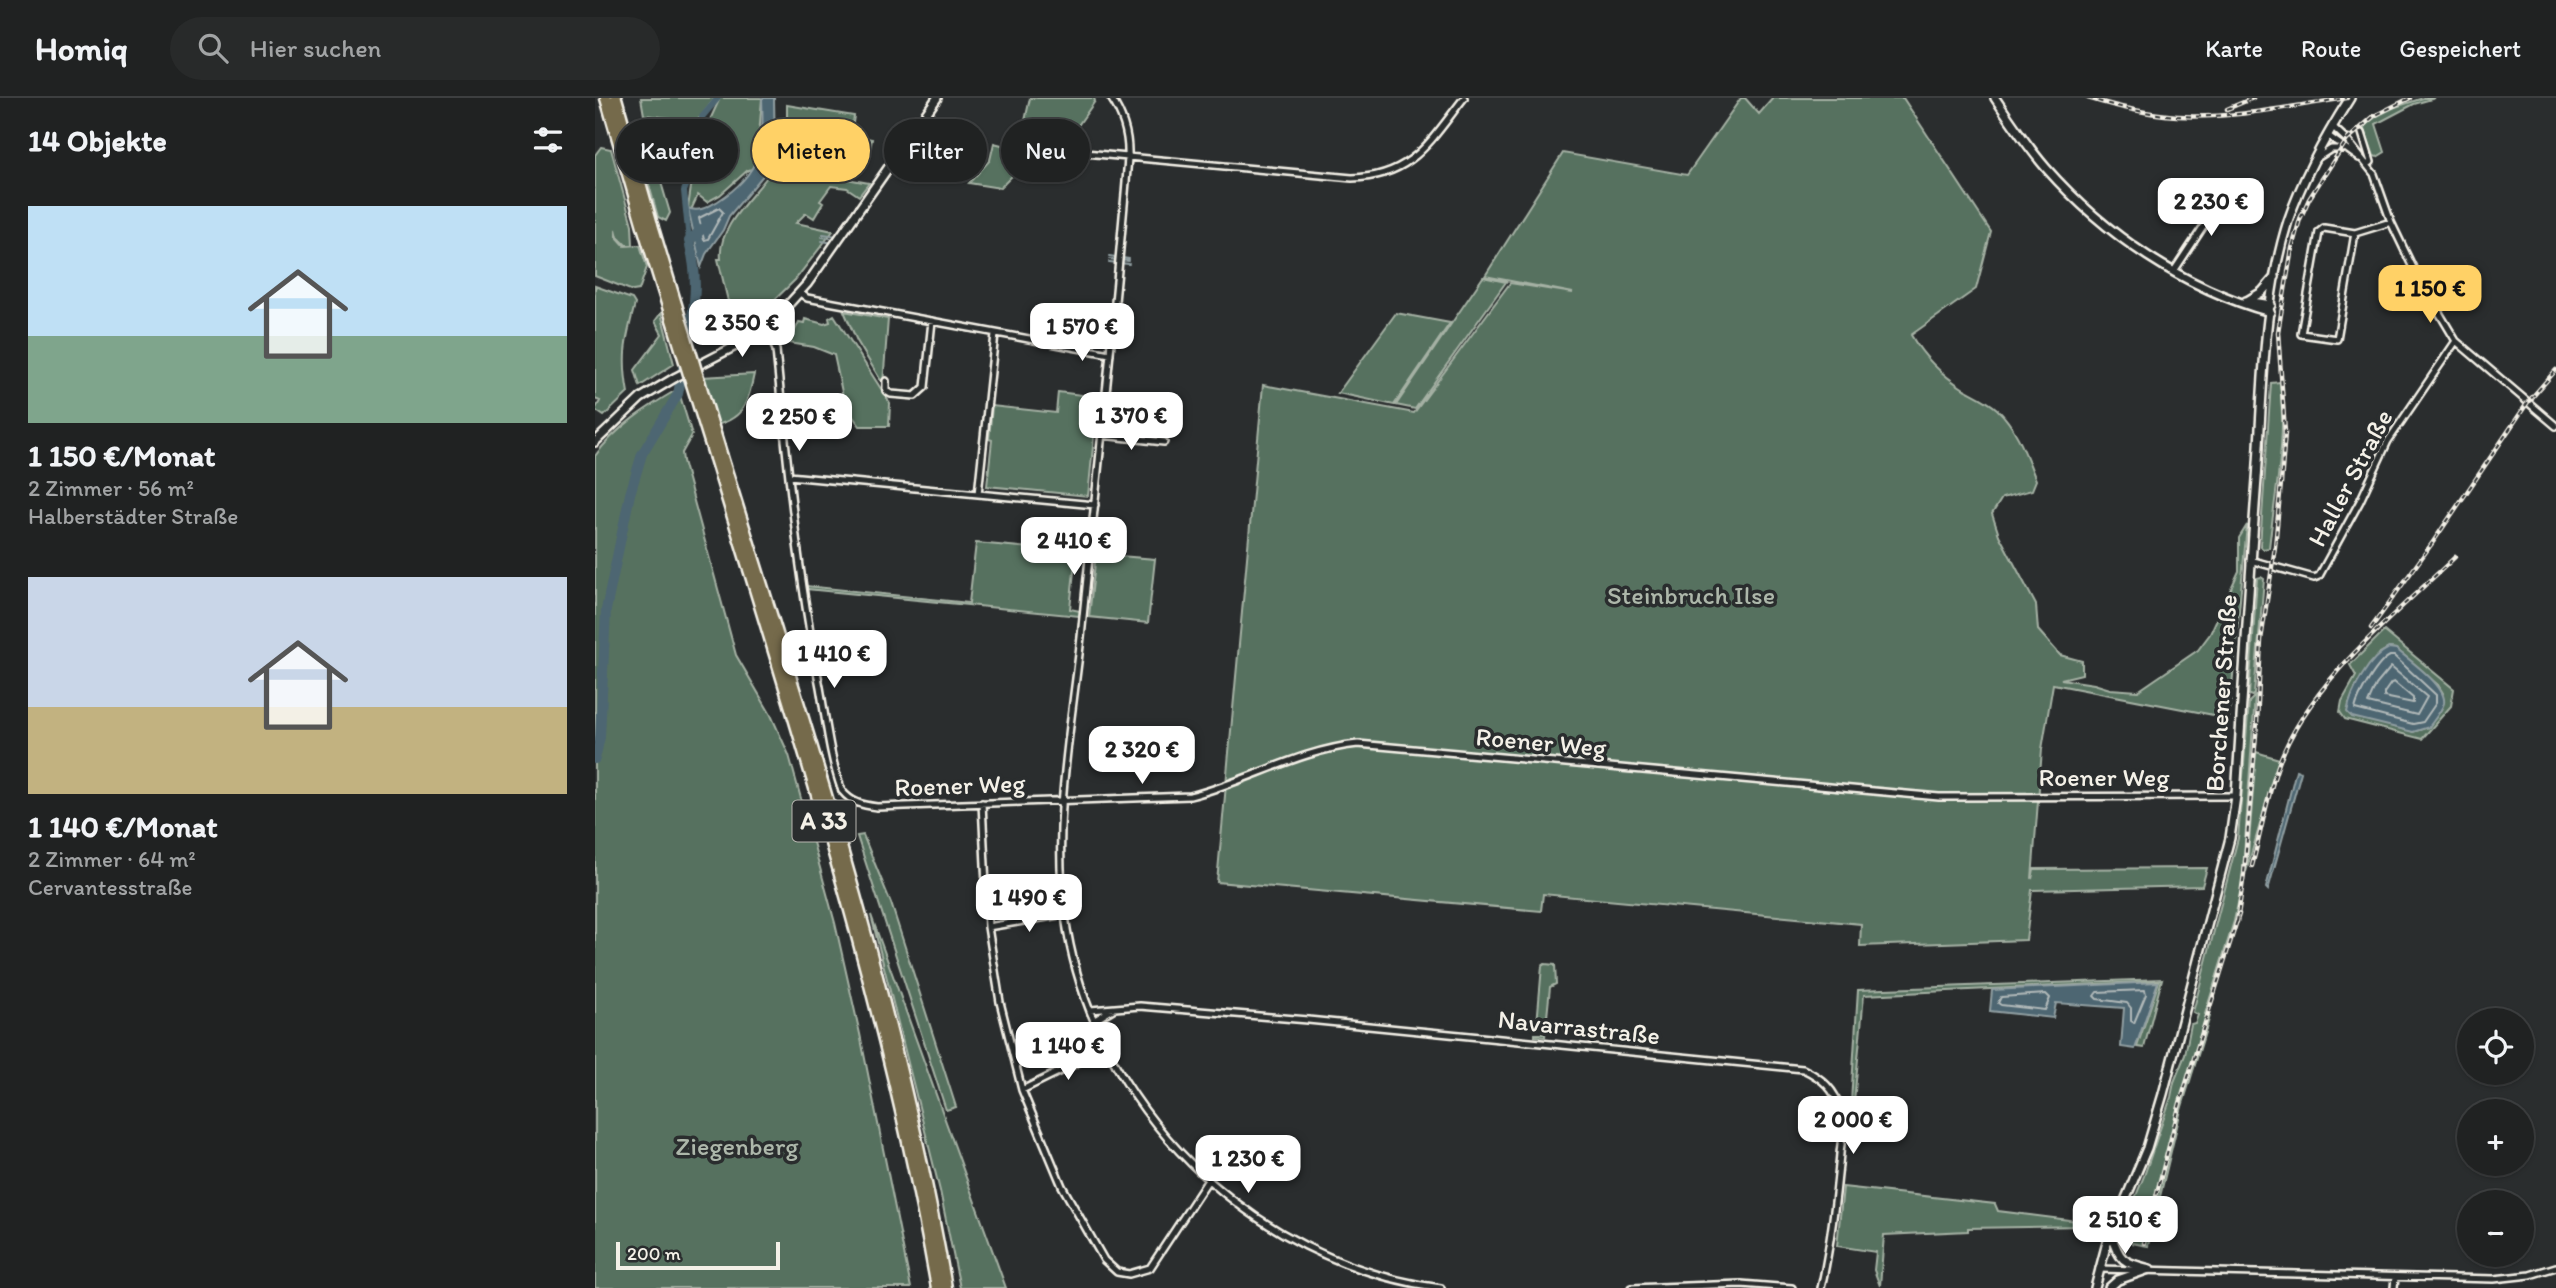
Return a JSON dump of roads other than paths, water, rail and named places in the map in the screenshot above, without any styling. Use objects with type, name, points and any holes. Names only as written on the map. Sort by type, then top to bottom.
[{"type":"highway","name":"A 33","points":[[606,98],[718,458],[863,958],[902,1118],[937,1288]]},
{"type":"highway","name":"A 33","points":[[615,98],[647,225]]},
{"type":"highway","name":"A 33","points":[[718,458],[835,824],[912,1119],[946,1288]]},
{"type":"main road","points":[[595,442],[641,398],[767,328],[800,293],[937,98]]},
{"type":"main road","points":[[1995,98],[2045,166],[2081,205],[2119,236],[2209,290],[2235,300],[2271,308]]},
{"type":"main road","name":"Borchener Straße","points":[[2095,1288],[2111,1233],[2147,1148],[2230,838],[2237,796],[2250,560],[2275,276],[2288,221],[2314,159],[2350,98]]},
{"type":"main road","points":[[2247,301],[2262,292],[2275,276]]},
{"type":"main road","points":[[2235,300],[2271,308]]},
{"type":"main road","points":[[2111,1233],[2118,1255],[2127,1263],[2150,1269]]},
{"type":"main road","points":[[2109,1288],[2118,1280],[2150,1269]]},
{"type":"street","points":[[1111,98],[1124,120],[1128,158],[1063,802],[1062,870],[1065,915],[1076,968],[1090,1010],[1126,1082],[1152,1120],[1207,1180],[1260,1220],[1313,1250],[1381,1276],[1441,1288]]},
{"type":"street","points":[[1090,154],[1352,178],[1376,177],[1409,163],[1464,98]]},
{"type":"street","points":[[2332,126],[2366,163],[2418,277],[2456,341],[2556,426]]},
{"type":"street","points":[[2362,133],[2371,162],[2366,163]]},
{"type":"street","points":[[2327,135],[2366,163]]},
{"type":"street","points":[[2314,159],[2331,149],[2346,150]]},
{"type":"street","points":[[2174,271],[2227,191]]},
{"type":"street","points":[[2355,233],[2337,339],[2301,334],[2319,232],[2324,228],[2355,233],[2391,222]]},
{"type":"street","points":[[800,293],[807,298],[1110,354]]},
{"type":"street","points":[[886,381],[886,391],[891,394],[915,396],[925,387],[932,321]]},
{"type":"street","points":[[767,328],[776,350],[789,477],[1095,505]]},
{"type":"street","points":[[978,494],[995,334]]},
{"type":"street","name":"Haller Straße","points":[[2250,560],[2314,578],[2319,576],[2360,501],[2388,441],[2456,341]]},
{"type":"street","points":[[1102,435],[1164,442]]},
{"type":"street","name":"Roener Weg","points":[[789,477],[811,645],[838,781],[850,800],[877,807],[1190,796],[1225,786],[1317,751],[1358,744],[1939,797],[2237,796]]},
{"type":"street","points":[[982,803],[988,927],[1000,1002],[1022,1090],[1062,1186],[1104,1260],[1117,1272],[1137,1273],[1153,1265],[1207,1180]]},
{"type":"street","points":[[988,927],[1065,915]]},
{"type":"street","name":"Navarrastraße","points":[[1090,1010],[1140,1006],[1803,1069],[1828,1085],[1836,1098],[1843,1121],[1831,1239],[1821,1288]]},
{"type":"street","name":"Navarrastraße","points":[[1095,1020],[1114,1009]]},
{"type":"street","points":[[1022,1090],[1107,1048]]},
{"type":"street","points":[[2099,1269],[2510,1279],[2556,1267]]},
{"type":"street","points":[[2394,1288],[2395,1276]]},
{"type":"street","points":[[1631,1288],[1741,1284],[1792,1288]]},
{"type":"water","points":[[762,98],[774,98],[774,119],[762,119]]},
{"type":"water","points":[[752,169],[752,182],[758,182],[729,216],[701,267],[688,208],[707,207],[733,191]]},
{"type":"water","points":[[2389,648],[2396,649],[2426,673],[2443,696],[2443,706],[2429,727],[2413,732],[2352,717],[2347,712],[2352,694],[2362,676],[2375,659]]},
{"type":"water","points":[[2296,770],[2301,772],[2268,890],[2266,888]]},
{"type":"water","points":[[2158,982],[2135,1049],[2121,1047],[2124,1008],[2056,1003],[2053,1018],[1990,1011],[1992,990]]},
{"type":"waterway","points":[[689,241],[684,191],[692,172],[702,117],[718,98]]},
{"type":"waterway","points":[[687,343],[695,292],[689,241],[702,229]]},
{"type":"waterway","points":[[823,234],[837,236]]},
{"type":"waterway","points":[[822,237],[836,239]]},
{"type":"waterway","points":[[822,241],[834,243]]},
{"type":"waterway","points":[[1109,256],[1129,259]]},
{"type":"waterway","points":[[1109,259],[1129,261]]},
{"type":"waterway","points":[[1109,262],[1129,264]]},
{"type":"waterway","points":[[595,759],[600,737],[606,610],[630,494],[642,454],[678,394],[683,368]]},
{"type":"railway","points":[[2088,98],[2143,112],[2177,116],[2220,116],[2347,98]]},
{"type":"railway","points":[[2227,109],[2253,98]]},
{"type":"railway","points":[[2237,922],[2244,874],[2257,723],[2261,640],[2275,547],[2281,483],[2285,432],[2278,332],[2292,248],[2309,199],[2347,140],[2374,116],[2410,98]]},
{"type":"railway","points":[[2371,628],[2528,402],[2556,370]]},
{"type":"railway","points":[[2252,866],[2279,763],[2293,733],[2311,705],[2356,651],[2455,557]]},
{"type":"railway","points":[[2144,1243],[2180,1103],[2239,914]]},
{"type":"park label","name":"Steinbruch Ilse","points":[[1691,595]]},
{"type":"park label","name":"Ziegenberg","points":[[737,1146]]}]
